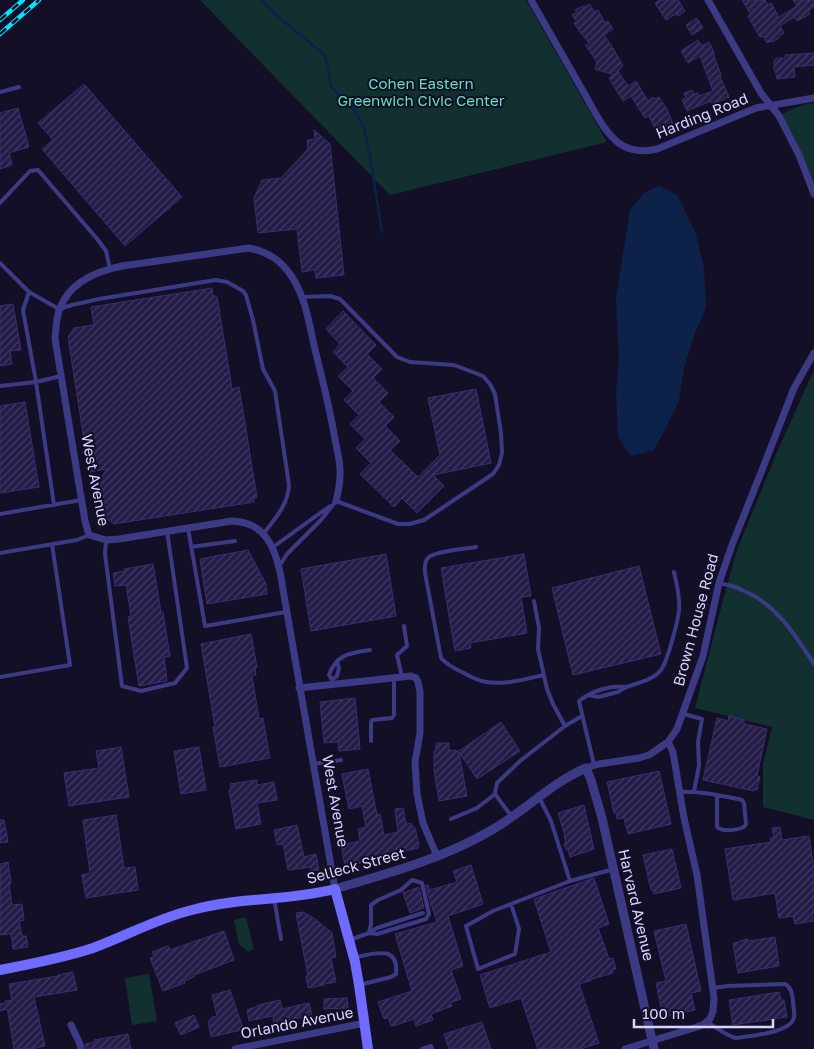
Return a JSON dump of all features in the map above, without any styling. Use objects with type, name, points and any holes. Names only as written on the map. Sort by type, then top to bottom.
[{"type":"main road","name":"Selleck Street","points":[[0,970],[83,951],[164,918],[192,910],[226,904],[314,894],[336,889]]},
{"type":"main road","name":"West Avenue","points":[[336,889],[354,958],[368,1049]]},
{"type":"street","name":"Harding Road","points":[[531,0],[602,122],[618,143],[627,148],[640,151],[657,149],[756,108],[814,98]]},
{"type":"street","points":[[708,0],[761,94],[779,116],[794,145],[814,194]]},
{"type":"street","name":"West Avenue","points":[[336,502],[339,490],[339,464],[330,411],[303,297],[292,277],[274,258],[262,251],[249,248],[110,269],[92,275],[80,282],[65,297],[59,309],[55,339],[81,500],[89,535],[106,540],[232,520],[241,521],[256,527],[272,548],[279,567],[336,889]]},
{"type":"street","name":"Brown House Road","points":[[668,742],[684,714],[703,656],[719,583],[736,533],[792,393],[814,353]]},
{"type":"street","points":[[300,688],[332,682],[411,676],[416,678],[420,692],[420,733],[415,762],[417,794],[423,823],[437,856]]},
{"type":"street","points":[[625,1049],[653,1045],[691,1029],[707,1022],[713,1011],[712,988],[698,886],[673,752],[668,742]]},
{"type":"street","name":"Selleck Street","points":[[336,889],[408,868],[437,856],[482,836],[512,818],[563,780],[590,767],[644,756],[658,750],[668,742]]},
{"type":"street","name":"Harvard Avenue","points":[[590,767],[653,1045]]},
{"type":"street","name":"Orlando Avenue","points":[[235,1049],[365,1023]]},
{"type":"street","points":[[71,1025],[81,1049]]},
{"type":"lane","points":[[0,92],[19,87]]},
{"type":"lane","points":[[0,203],[30,171],[38,170],[98,240],[106,251],[110,269]]},
{"type":"lane","points":[[0,263],[29,292],[59,309],[72,304],[99,299],[216,280],[227,282],[243,291],[246,295],[253,320],[263,369],[275,391],[289,485],[282,510],[263,534]]},
{"type":"lane","points":[[29,292],[23,310],[36,382],[54,505]]},
{"type":"lane","points":[[303,297],[330,296],[340,299],[397,357],[410,362],[454,365],[483,376],[495,394],[501,433],[502,453],[499,465],[493,474],[446,506],[424,520],[410,524],[398,524],[336,502]]},
{"type":"lane","points":[[0,386],[36,382],[61,376]]},
{"type":"lane","points":[[0,514],[81,500]]},
{"type":"lane","points":[[272,548],[336,502]]},
{"type":"lane","points":[[279,567],[287,554],[322,520],[336,502]]},
{"type":"lane","points":[[188,528],[205,626],[286,612]]},
{"type":"lane","points":[[106,540],[105,554],[122,686],[141,691],[175,683],[187,668],[166,531]]},
{"type":"lane","points":[[0,553],[77,540],[89,535]]},
{"type":"lane","points":[[191,547],[236,541]]},
{"type":"lane","points":[[0,677],[70,665],[52,544]]},
{"type":"lane","points":[[476,547],[436,554],[428,558],[425,563],[425,573],[441,658],[446,664],[485,682],[505,682],[544,676]]},
{"type":"lane","points":[[590,767],[579,701],[589,696],[598,697],[618,692],[626,687],[645,681],[660,671],[669,652],[679,610],[678,588],[674,572]]},
{"type":"lane","points":[[719,583],[741,589],[758,598],[775,612],[792,631],[814,664]]},
{"type":"lane","points":[[534,601],[539,628],[538,649],[547,689],[565,726]]},
{"type":"lane","points":[[371,741],[372,720],[392,718],[394,715],[398,678],[397,655],[407,646],[404,626]]},
{"type":"lane","points":[[337,662],[339,668],[337,676],[332,682],[329,675],[332,666],[344,656],[370,650]]},
{"type":"lane","points":[[684,714],[702,719],[698,742],[699,766],[694,791]]},
{"type":"lane","points":[[451,819],[476,808],[495,794],[497,783],[520,761],[565,726],[582,716]]},
{"type":"lane","points":[[313,764],[341,760]]},
{"type":"lane","points":[[680,792],[694,791],[717,795],[743,801],[746,824],[744,827],[723,830],[718,828],[717,795]]},
{"type":"lane","points":[[495,794],[512,818]]},
{"type":"lane","points":[[539,797],[551,821],[570,881]]},
{"type":"lane","points":[[408,868],[412,880]]},
{"type":"lane","points":[[511,904],[519,930],[515,954],[478,969],[466,926],[492,911],[570,881],[614,869]]},
{"type":"lane","points":[[369,933],[377,934],[426,919],[429,914],[422,883],[412,880]]},
{"type":"lane","points":[[369,933],[371,905],[401,890],[412,880]]},
{"type":"lane","points":[[274,898],[281,939]]},
{"type":"lane","points":[[350,940],[377,928],[423,913]]},
{"type":"lane","points":[[354,958],[384,952],[390,953],[394,958],[396,968],[396,974],[391,977],[359,985]]},
{"type":"lane","points":[[707,1022],[729,1036],[736,1038],[778,1030],[789,1025],[794,1018],[792,992],[788,985],[712,988]]},
{"type":"lane","points":[[422,1049],[431,1046],[432,1049]]},
{"type":"green space","name":"Cohen Eastern Greenwich Civic Center","points":[[200,0],[526,0],[607,142],[390,195]]},
{"type":"green space","points":[[814,103],[814,194],[779,116],[800,106]]},
{"type":"green space","points":[[814,370],[814,820],[763,807],[763,764],[772,727],[695,708],[737,550],[777,452]]},
{"type":"green space","points":[[246,917],[254,949],[248,952],[239,944],[234,920]]},
{"type":"green space","points":[[149,974],[157,1021],[132,1025],[125,978]]},
{"type":"water","points":[[659,185],[678,196],[696,234],[704,268],[706,307],[695,333],[684,368],[679,401],[663,434],[653,451],[631,456],[618,437],[616,391],[619,360],[616,298],[630,210],[643,194]]},
{"type":"building","points":[[660,0],[678,0],[685,11],[678,16],[676,14],[666,20],[655,3]]},
{"type":"building","points":[[742,0],[765,0],[768,5],[771,3],[779,17],[797,6],[793,0],[814,0],[814,7],[808,11],[810,14],[797,21],[794,17],[780,26],[784,33],[779,38],[767,43],[763,36],[760,37],[754,27],[748,16],[751,15]]},
{"type":"building","points":[[590,4],[594,12],[598,10],[605,23],[608,21],[613,29],[604,35],[623,66],[618,71],[628,86],[636,81],[648,101],[653,97],[655,99],[659,97],[667,109],[673,124],[656,131],[649,116],[645,118],[631,96],[623,101],[609,78],[614,75],[595,69],[597,62],[585,46],[589,43],[574,23],[577,22],[572,15],[577,12],[575,10]]},
{"type":"building","points":[[697,18],[703,28],[692,35],[686,25]]},
{"type":"building","points":[[698,40],[702,46],[709,42],[729,97],[712,104],[711,101],[687,111],[682,100],[686,98],[684,93],[692,90],[694,94],[698,93],[699,96],[713,91],[700,56],[688,63],[681,51]]},
{"type":"building","points":[[814,53],[814,65],[794,67],[795,77],[777,79],[774,70],[776,58],[785,58],[785,55]]},
{"type":"building","points":[[84,84],[182,197],[125,246],[42,149],[53,140],[38,123]]},
{"type":"building","points":[[18,108],[29,147],[9,153],[12,165],[0,169],[0,113]]},
{"type":"building","points":[[314,130],[330,144],[344,275],[316,278],[315,270],[302,272],[297,229],[258,233],[254,198],[262,180],[281,178],[308,149],[307,140],[315,139]]},
{"type":"building","points":[[212,288],[213,296],[217,296],[232,389],[239,387],[257,497],[254,498],[254,502],[114,524],[102,515],[98,491],[101,486],[97,483],[107,469],[89,472],[68,337],[74,328],[94,325],[91,307]]},
{"type":"building","points":[[13,304],[21,350],[10,351],[12,364],[0,366],[0,306]]},
{"type":"building","points":[[343,311],[376,345],[367,354],[382,369],[373,378],[388,393],[379,402],[394,417],[385,426],[400,441],[390,450],[418,477],[440,455],[428,398],[476,389],[491,463],[433,475],[444,486],[417,513],[402,498],[394,507],[360,474],[371,463],[356,448],[365,439],[350,424],[359,415],[344,400],[353,391],[338,376],[348,367],[333,352],[340,344],[326,329]]},
{"type":"building","points":[[25,402],[39,487],[0,493],[0,406]]},
{"type":"building","points":[[248,550],[266,584],[267,594],[207,604],[200,559]]},
{"type":"building","points":[[386,554],[396,616],[311,631],[301,569]]},
{"type":"building","points":[[524,554],[531,596],[521,597],[527,633],[470,643],[471,648],[455,651],[441,568]]},
{"type":"building","points":[[153,564],[170,656],[164,657],[167,681],[139,686],[128,617],[131,616],[126,585],[115,586],[113,573]]},
{"type":"building","points":[[639,566],[661,654],[573,675],[552,588]]},
{"type":"building","points":[[251,634],[257,667],[255,668],[256,675],[252,676],[259,719],[263,718],[270,758],[220,767],[201,644]]},
{"type":"building","points":[[355,698],[360,749],[339,751],[338,742],[324,743],[320,702]]},
{"type":"building","points":[[729,716],[744,720],[744,724],[767,729],[757,776],[760,777],[757,790],[754,789],[754,791],[703,780],[717,718],[728,721]]},
{"type":"building","points":[[501,722],[520,751],[477,779],[459,752],[467,796],[439,801],[434,770],[436,743],[449,743],[449,750],[459,751]]},
{"type":"building","points":[[121,747],[129,797],[69,806],[64,773],[99,768],[96,751]]},
{"type":"building","points":[[199,747],[206,790],[181,794],[174,751]]},
{"type":"building","points":[[368,769],[377,815],[380,814],[384,835],[398,832],[395,809],[403,808],[406,824],[411,823],[415,828],[419,845],[418,848],[345,866],[341,845],[360,841],[358,829],[366,827],[362,806],[349,809],[342,774]]},
{"type":"building","points":[[659,771],[671,824],[628,834],[624,818],[617,819],[616,813],[614,813],[607,782]]},
{"type":"building","points":[[257,780],[257,785],[274,782],[277,800],[257,803],[261,824],[236,829],[229,790],[231,789],[230,784]]},
{"type":"building","points":[[584,805],[594,849],[570,857],[564,843],[566,843],[565,836],[558,813]]},
{"type":"building","points":[[116,815],[124,868],[135,867],[138,890],[86,898],[82,875],[90,873],[83,820]]},
{"type":"building","points":[[0,820],[4,820],[8,842],[0,843]]},
{"type":"building","points":[[297,825],[304,857],[316,854],[319,870],[311,871],[310,867],[288,870],[283,844],[277,845],[274,830]]},
{"type":"building","points":[[780,827],[782,840],[809,836],[814,869],[813,921],[795,924],[793,916],[779,918],[775,893],[733,900],[725,849],[771,842],[770,838],[774,838],[772,828]]},
{"type":"building","points":[[672,849],[681,888],[654,894],[653,890],[651,890],[643,855]]},
{"type":"building","points":[[8,862],[12,905],[22,904],[24,920],[19,921],[22,936],[26,936],[28,947],[13,949],[11,934],[0,935],[0,864]]},
{"type":"building","points":[[471,865],[483,904],[448,916],[463,966],[451,970],[461,999],[450,1003],[452,1006],[431,1014],[433,1020],[416,1026],[414,1019],[391,1026],[388,1017],[384,1019],[378,1002],[412,991],[395,934],[437,922],[426,885],[428,885],[430,890],[457,882],[453,871]]},
{"type":"building","points":[[594,878],[609,924],[598,928],[609,959],[613,958],[616,969],[612,970],[613,973],[579,984],[599,1043],[581,1049],[538,1049],[521,998],[490,1008],[480,975],[551,952],[534,899]]},
{"type":"building","points":[[419,887],[424,908],[410,913],[403,893]]},
{"type":"building","points":[[303,912],[332,933],[336,957],[331,958],[336,982],[308,988],[306,976],[308,976],[296,913]]},
{"type":"building","points":[[686,924],[701,991],[691,993],[695,1010],[663,1017],[656,983],[666,981],[654,931]]},
{"type":"building","points":[[224,931],[234,960],[194,975],[194,977],[184,981],[185,983],[163,991],[150,958],[154,957],[152,952],[168,946],[170,950]]},
{"type":"building","points":[[775,937],[779,966],[738,973],[733,943],[748,939],[748,941]]},
{"type":"building","points":[[73,972],[77,990],[34,997],[45,1046],[31,1049],[14,1049],[7,1009],[0,1011],[0,1004],[12,1000],[9,984]]},
{"type":"building","points":[[230,990],[243,1028],[211,1037],[208,1021],[211,1021],[212,1017],[217,1016],[212,995]]},
{"type":"building","points":[[779,992],[781,1000],[784,1000],[787,1017],[733,1025],[729,1000]]},
{"type":"building","points":[[347,998],[348,1008],[324,1009],[324,999]]},
{"type":"building","points":[[280,1000],[282,1009],[309,1003],[312,1015],[284,1021],[285,1024],[274,1026],[273,1016],[249,1021],[247,1010],[258,1005]]},
{"type":"building","points":[[194,1015],[199,1027],[181,1035],[175,1023]]},
{"type":"building","points":[[482,1022],[491,1049],[449,1049],[444,1034]]},
{"type":"building","points":[[128,1034],[131,1049],[86,1049],[85,1044],[95,1042],[94,1040]]},
{"type":"waterway","points":[[261,0],[325,55],[331,87],[356,112],[364,129],[369,151],[382,232]]},
{"type":"railway","points":[[0,20],[23,0]]},
{"type":"railway","points":[[0,34],[39,0]]}]
